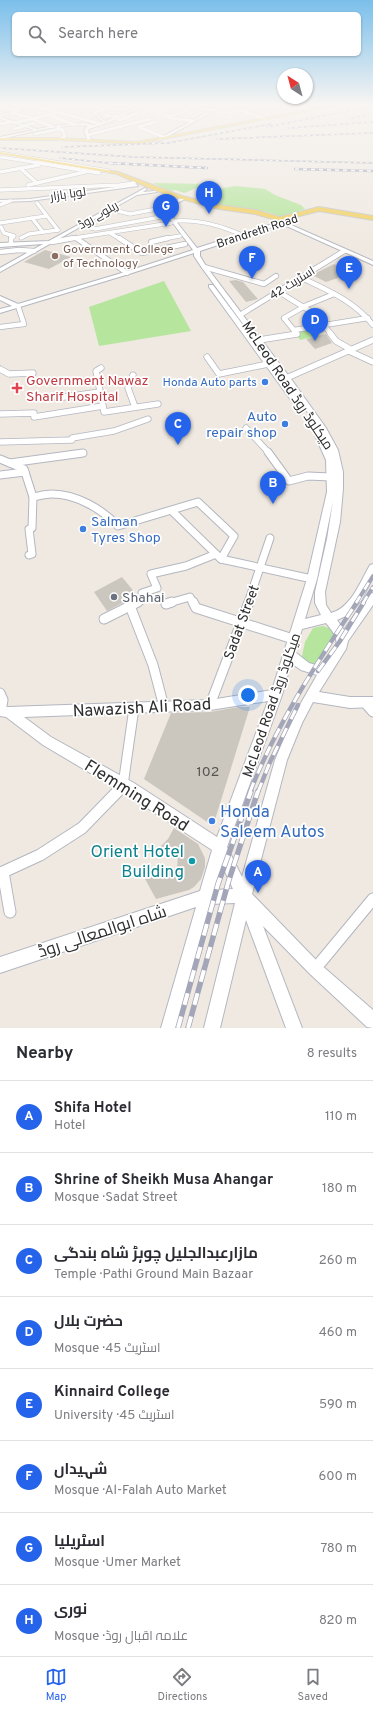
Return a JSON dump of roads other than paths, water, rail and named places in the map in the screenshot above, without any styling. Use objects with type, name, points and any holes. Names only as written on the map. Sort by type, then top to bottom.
[{"type":"main road","points":[[0,155],[90,170],[121,177],[145,189],[180,199],[282,222],[373,263]]},
{"type":"main road","points":[[90,170],[108,171],[130,176],[180,199],[219,207],[256,212],[280,219],[317,210],[373,218]]},
{"type":"main road","name":"لوہا بازار","points":[[0,201],[10,201],[135,184]]},
{"type":"main road","name":"ریلوے روڈ","points":[[0,270],[145,189]]},
{"type":"main road","name":"ریلوے روڈ","points":[[134,195],[155,192]]},
{"type":"main road","points":[[162,208],[180,199]]},
{"type":"main road","name":"McLeod Road میکلوڈ روڈ","points":[[169,1028],[220,847],[276,695],[298,626],[312,578],[331,492],[330,460],[324,443],[259,340],[240,315],[230,306],[202,273],[194,252],[185,244],[166,210],[170,205],[180,199]]},
{"type":"main road","name":"McLeod Road میکلوڈ روڈ","points":[[162,208],[162,211],[173,222],[197,256],[268,364],[283,379],[329,439],[336,456],[338,473],[339,501],[320,592],[322,608],[328,618],[338,628],[343,639],[342,646],[310,696],[297,721],[281,760],[244,896],[212,1028]]},
{"type":"main road","name":"Brandreth Road","points":[[0,311],[127,274],[242,235],[323,210]]},
{"type":"main road","points":[[0,245],[52,242]]},
{"type":"main road","points":[[0,298],[18,306]]},
{"type":"main road","points":[[298,626],[312,620],[341,615],[348,610],[373,568]]},
{"type":"main road","points":[[343,639],[373,597]]},
{"type":"main road","points":[[289,653],[304,667],[314,671],[325,672]]},
{"type":"main road","name":"Nawazish Ali Road","points":[[3,711],[210,705],[276,695]]},
{"type":"main road","points":[[310,696],[370,706]]},
{"type":"main road","name":"Flemming Road","points":[[3,711],[47,741],[123,785],[220,847]]},
{"type":"main road","points":[[220,847],[244,896],[294,1028]]},
{"type":"main road","points":[[244,896],[315,969],[373,1021]]},
{"type":"main road","name":"شاہ ابوالمعالی روڈ","points":[[0,965],[205,897],[244,896]]},
{"type":"street","points":[[0,155],[45,164],[90,170]]},
{"type":"street","points":[[0,155],[108,171]]},
{"type":"street","points":[[0,172],[45,164]]},
{"type":"street","points":[[20,168],[37,183]]},
{"type":"street","points":[[9,189],[90,170]]},
{"type":"street","points":[[0,190],[135,184]]},
{"type":"street","points":[[0,204],[10,201]]},
{"type":"street","points":[[21,238],[29,234],[58,230],[37,203]]},
{"type":"street","points":[[109,209],[130,214],[162,208]]},
{"type":"street","points":[[130,214],[139,221]]},
{"type":"street","points":[[11,244],[11,238],[14,236],[4,233],[1,225],[46,216]]},
{"type":"street","points":[[81,225],[95,229],[166,216]]},
{"type":"street","points":[[32,218],[43,232]]},
{"type":"street","points":[[52,242],[173,222],[201,220],[228,228],[242,235]]},
{"type":"street","points":[[110,233],[142,252],[185,244]]},
{"type":"street","points":[[151,242],[180,236]]},
{"type":"street","points":[[75,238],[127,274]]},
{"type":"street","points":[[0,256],[9,251]]},
{"type":"street","points":[[0,252],[34,251]]},
{"type":"street","name":"اسٹریٹ 42","points":[[240,315],[344,251]]},
{"type":"street","points":[[204,267],[264,284],[276,276]]},
{"type":"street","points":[[302,278],[354,304],[373,324]]},
{"type":"street","points":[[279,292],[315,314],[336,341],[373,362]]},
{"type":"street","points":[[296,332],[284,318],[302,307],[334,294]]},
{"type":"street","points":[[0,327],[24,324],[18,306]]},
{"type":"street","points":[[259,340],[324,325],[368,318]]},
{"type":"street","points":[[283,379],[373,340]]},
{"type":"street","points":[[207,358],[219,374],[268,364]]},
{"type":"street","points":[[101,368],[96,371],[104,412],[158,404]]},
{"type":"street","points":[[1,371],[9,374],[33,373]]},
{"type":"street","points":[[133,375],[128,388],[135,407]]},
{"type":"street","points":[[57,398],[100,392]]},
{"type":"street","points":[[0,414],[34,412],[34,417],[103,406]]},
{"type":"street","points":[[0,442],[72,440],[72,438],[114,431],[148,419]]},
{"type":"street","points":[[246,428],[289,481],[308,476],[331,477]]},
{"type":"street","points":[[0,464],[83,453]]},
{"type":"street","points":[[0,459],[24,469],[33,497],[32,528],[29,529],[32,554],[29,555]]},
{"type":"street","points":[[0,475],[25,472]]},
{"type":"street","points":[[33,497],[53,493],[89,502],[95,508],[112,518],[118,526],[198,502],[234,536],[219,557],[151,574],[157,588],[142,593],[144,600],[104,619]]},
{"type":"street","points":[[172,511],[219,557],[261,568],[312,578]]},
{"type":"street","name":"Sadat Street","points":[[210,705],[242,622],[270,538]]},
{"type":"street","points":[[166,604],[190,597],[196,608],[293,639]]},
{"type":"street","points":[[130,606],[153,665],[164,707]]},
{"type":"street","points":[[0,693],[3,711]]},
{"type":"street","points":[[10,912],[3,872],[40,855],[82,828],[123,785],[134,708]]},
{"type":"street","points":[[315,969],[373,899]]},
{"type":"railway","points":[[59,152],[134,157],[373,163]]},
{"type":"railway","points":[[60,158],[118,164]]},
{"type":"railway","points":[[109,163],[207,168]]},
{"type":"railway","points":[[295,169],[373,171]]},
{"type":"railway","points":[[356,603],[373,576]]},
{"type":"railway","points":[[363,603],[373,587]]},
{"type":"railway","points":[[250,792],[272,742],[285,718],[357,602]]},
{"type":"railway","points":[[318,671],[340,641],[364,602]]},
{"type":"railway","points":[[258,792],[270,762],[298,705]]},
{"type":"railway","points":[[178,1028],[218,884],[251,791]]},
{"type":"railway","points":[[188,1028],[228,883],[258,791]]},
{"type":"place","name":"نوری","points":[[209,214]]},
{"type":"place","name":"اسٹریلیا","points":[[166,227]]},
{"type":"place","name":"Government College of Technology","points":[[55,256]]},
{"type":"place","name":"شہیداں","points":[[252,279]]},
{"type":"place","name":"Kinnaird College","points":[[349,289]]},
{"type":"place","name":"حضرت بلال","points":[[315,341]]},
{"type":"place","name":"Honda Auto parts","points":[[265,382]]},
{"type":"place","name":"Government Nawaz Sharif Hospital","points":[[17,388]]},
{"type":"place","name":"Auto repair shop","points":[[285,424]]},
{"type":"place","name":"مازارعبدالجلیل چوہڑ شاہ بندگی","points":[[178,445]]},
{"type":"place","name":"Shrine of Sheikh Musa Ahangar","points":[[273,504]]},
{"type":"place","name":"Salman Tyres Shop","points":[[83,529]]},
{"type":"place","name":"Shahai","points":[[114,597]]},
{"type":"place","name":"Honda Saleem Autos","points":[[212,821]]},
{"type":"place","name":"Orient Hotel Building","points":[[192,861]]},
{"type":"place","name":"Shifa Hotel","points":[[258,893]]}]
